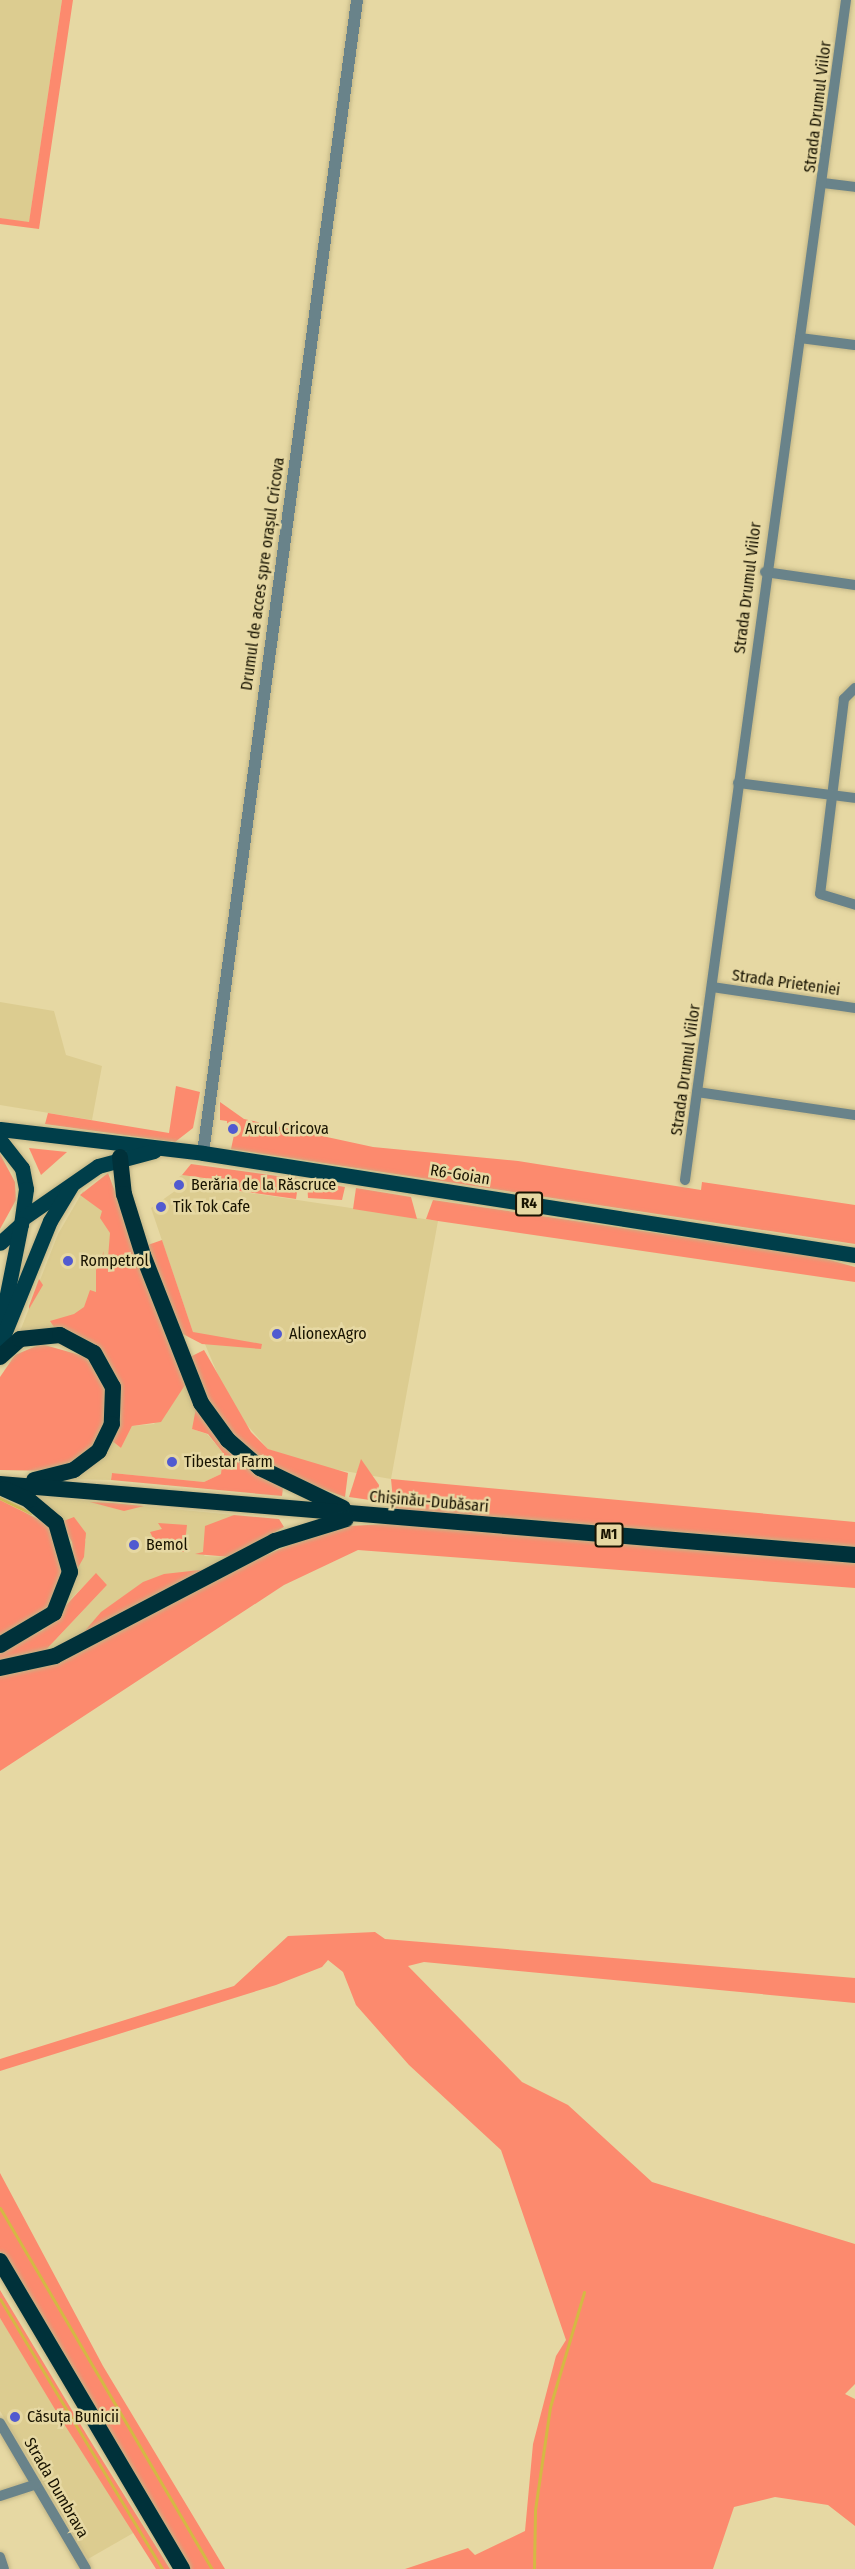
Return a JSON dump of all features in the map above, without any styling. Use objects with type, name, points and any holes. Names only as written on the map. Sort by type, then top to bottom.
[{"type":"highway","points":[[120,1157],[124,1194],[143,1255],[183,1363],[214,1423],[276,1479],[364,1515]]},
{"type":"highway","points":[[0,1357],[30,1335],[69,1337],[101,1361],[114,1400],[107,1438],[90,1460],[62,1475],[4,1486]]},
{"type":"highway","points":[[0,1645],[54,1613],[70,1572],[56,1522],[29,1500],[4,1486]]},
{"type":"highway","name":"Chișinău-Dubăsari","points":[[4,1486],[855,1555]]},
{"type":"highway","points":[[0,1668],[55,1656],[275,1541],[364,1515]]},
{"type":"highway","points":[[0,2261],[182,2569]]},
{"type":"main road","name":"R6-Goian","points":[[0,1129],[203,1153],[855,1255]]},
{"type":"main road","points":[[0,1140],[22,1168],[22,1224],[0,1329]]},
{"type":"main road","name":"R6-Goian","points":[[0,1243],[71,1186],[120,1157],[166,1149]]},
{"type":"main road","points":[[0,1344],[37,1255],[71,1186]]},
{"type":"main road","points":[[22,1224],[37,1255]]},
{"type":"street","name":"Drumul de acces spre orașul Cricova","points":[[203,1153],[357,0]]},
{"type":"street","name":"Strada Drumul Viilor","points":[[685,1180],[765,572],[824,183],[846,0]]},
{"type":"street","points":[[824,183],[855,187]]},
{"type":"street","points":[[800,338],[855,345]]},
{"type":"street","points":[[765,572],[855,585]]},
{"type":"street","points":[[855,688],[844,699],[820,894],[855,905]]},
{"type":"street","points":[[738,783],[855,798]]},
{"type":"street","name":"Strada Prieteniei","points":[[712,987],[855,1008]]},
{"type":"street","points":[[697,1092],[855,1115]]},
{"type":"street","name":"Strada Dumbrava","points":[[0,2423],[86,2569]]},
{"type":"street","points":[[0,2496],[36,2484]]},
{"type":"street","points":[[0,2557],[4,2569]]},
{"type":"shaded area","points":[[0,0],[62,0],[29,223],[0,218]]},
{"type":"shaded area","points":[[62,0],[73,0],[39,229],[0,224],[0,218],[29,222]]},
{"type":"shaded area","points":[[0,1002],[54,1011],[66,1055],[102,1066],[92,1120],[0,1105]]},
{"type":"shaded area","points":[[176,1086],[200,1092],[193,1128],[175,1142],[45,1124],[48,1113],[169,1133]]},
{"type":"shaded area","points":[[220,1102],[244,1119],[373,1147],[518,1161],[701,1190],[702,1182],[855,1205],[855,1244],[231,1149],[234,1135],[227,1130],[227,1121],[220,1120]]},
{"type":"shaded area","points":[[29,1148],[67,1152],[41,1175]]},
{"type":"shaded area","points":[[0,1154],[15,1182],[16,1200],[0,1229]]},
{"type":"shaded area","points":[[191,1164],[299,1179],[296,1199],[225,1189],[226,1181],[182,1175]]},
{"type":"shaded area","points":[[108,1173],[187,1382],[161,1422],[132,1426],[121,1448],[111,1440],[116,1431],[94,1345],[56,1330],[50,1321],[74,1314],[84,1307],[90,1290],[96,1292],[96,1270],[104,1251],[101,1265],[108,1258],[110,1233],[100,1218],[102,1211],[80,1195]]},
{"type":"shaded area","name":"AlionexAgro","points":[[182,1175],[204,1178],[203,1186],[438,1221],[391,1479],[321,1467],[268,1449],[232,1408],[202,1337],[193,1332],[151,1208],[175,1191],[170,1183]]},
{"type":"shaded area","points":[[307,1180],[345,1187],[342,1200],[308,1198]]},
{"type":"shaded area","points":[[356,1188],[411,1197],[417,1219],[353,1209]]},
{"type":"shaded area","name":"Rompetrol","points":[[83,1191],[103,1208],[123,1240],[96,1304],[56,1330],[19,1334],[58,1234]]},
{"type":"shaded area","points":[[433,1200],[819,1257],[855,1267],[855,1282],[426,1219]]},
{"type":"shaded area","points":[[162,1240],[193,1332],[262,1344],[261,1349],[202,1344],[179,1332],[145,1246]]},
{"type":"shaded area","points":[[39,1279],[43,1285],[29,1309],[29,1306]]},
{"type":"shaded area","points":[[41,1344],[87,1357],[106,1381],[109,1420],[90,1453],[56,1471],[0,1470],[0,1377],[15,1355]]},
{"type":"shaded area","points":[[204,1350],[251,1432],[268,1449],[348,1473],[345,1497],[268,1469],[216,1418],[190,1357]]},
{"type":"shaded area","name":"Tibestar Farm","points":[[187,1382],[200,1408],[192,1429],[207,1434],[223,1453],[221,1474],[204,1482],[112,1473],[111,1480],[71,1479],[111,1440],[121,1448],[132,1426],[154,1424]]},
{"type":"shaded area","points":[[196,1408],[283,1488],[282,1496],[111,1480],[112,1473],[204,1482],[221,1474],[223,1453],[208,1434],[192,1429]]},
{"type":"shaded area","points":[[361,1459],[379,1485],[377,1501],[349,1497]]},
{"type":"shaded area","points":[[391,1479],[855,1522],[855,1551],[394,1511]]},
{"type":"shaded area","name":"Bemol","points":[[30,1495],[234,1515],[204,1556],[231,1557],[41,1655],[107,1585],[96,1574],[67,1603],[86,1539]]},
{"type":"shaded area","points":[[0,1500],[52,1526],[64,1565],[51,1608],[0,1639]]},
{"type":"shaded area","points":[[90,1502],[113,1503],[144,1506],[124,1511]]},
{"type":"shaded area","points":[[234,1515],[279,1519],[284,1527],[231,1557],[195,1554],[203,1552],[205,1526]]},
{"type":"shaded area","points":[[74,1517],[86,1533],[84,1557],[75,1573],[72,1542],[61,1522]]},
{"type":"shaded area","points":[[158,1523],[187,1525],[184,1552],[156,1544],[150,1532],[162,1529]]},
{"type":"shaded area","points":[[405,1523],[855,1560],[855,1588],[358,1550],[284,1585],[0,1771],[0,1672],[330,1527]]},
{"type":"shaded area","points":[[209,1569],[77,1640],[101,1612],[143,1582],[164,1574]]},
{"type":"shaded area","points":[[96,1573],[107,1585],[41,1655],[0,1661],[0,1650],[43,1630]]},
{"type":"shaded area","points":[[375,1932],[385,1939],[855,1978],[855,2003],[424,1962],[408,1966],[522,2082],[568,2105],[652,2182],[855,2244],[855,2384],[845,2394],[855,2399],[855,2526],[828,2505],[775,2497],[734,2507],[713,2569],[405,2569],[468,2548],[475,2555],[525,2531],[533,2444],[556,2356],[566,2340],[501,2150],[409,2065],[356,2005],[343,1972],[328,1960],[322,1967],[276,1985],[0,2071],[0,2059],[234,1986],[288,1936]]},
{"type":"shaded area","points":[[0,2173],[103,2366],[225,2569],[188,2569],[0,2252]]},
{"type":"shaded area","points":[[0,2290],[170,2569],[156,2569],[59,2416],[0,2318]]},
{"type":"shaded area","points":[[0,2318],[135,2532],[88,2559],[0,2411]]},
{"type":"waterway","points":[[0,1498],[31,1513]]},
{"type":"waterway","points":[[0,2208],[212,2569]]},
{"type":"waterway","points":[[534,2569],[535,2510],[550,2407],[584,2292]]},
{"type":"waterway","points":[[0,2299],[162,2569]]},
{"type":"place","name":"Arcul Cricova","points":[[233,1129]]},
{"type":"place","name":"Berăria de la Răscruce","points":[[179,1185]]},
{"type":"place","name":"Tik Tok Cafe","points":[[161,1207]]},
{"type":"place","name":"Rompetrol","points":[[68,1261]]},
{"type":"place","name":"AlionexAgro","points":[[277,1334]]},
{"type":"place","name":"Tibestar Farm","points":[[172,1462]]},
{"type":"place","name":"Bemol","points":[[134,1545]]},
{"type":"place","name":"Căsuța Bunicii","points":[[15,2417]]}]
